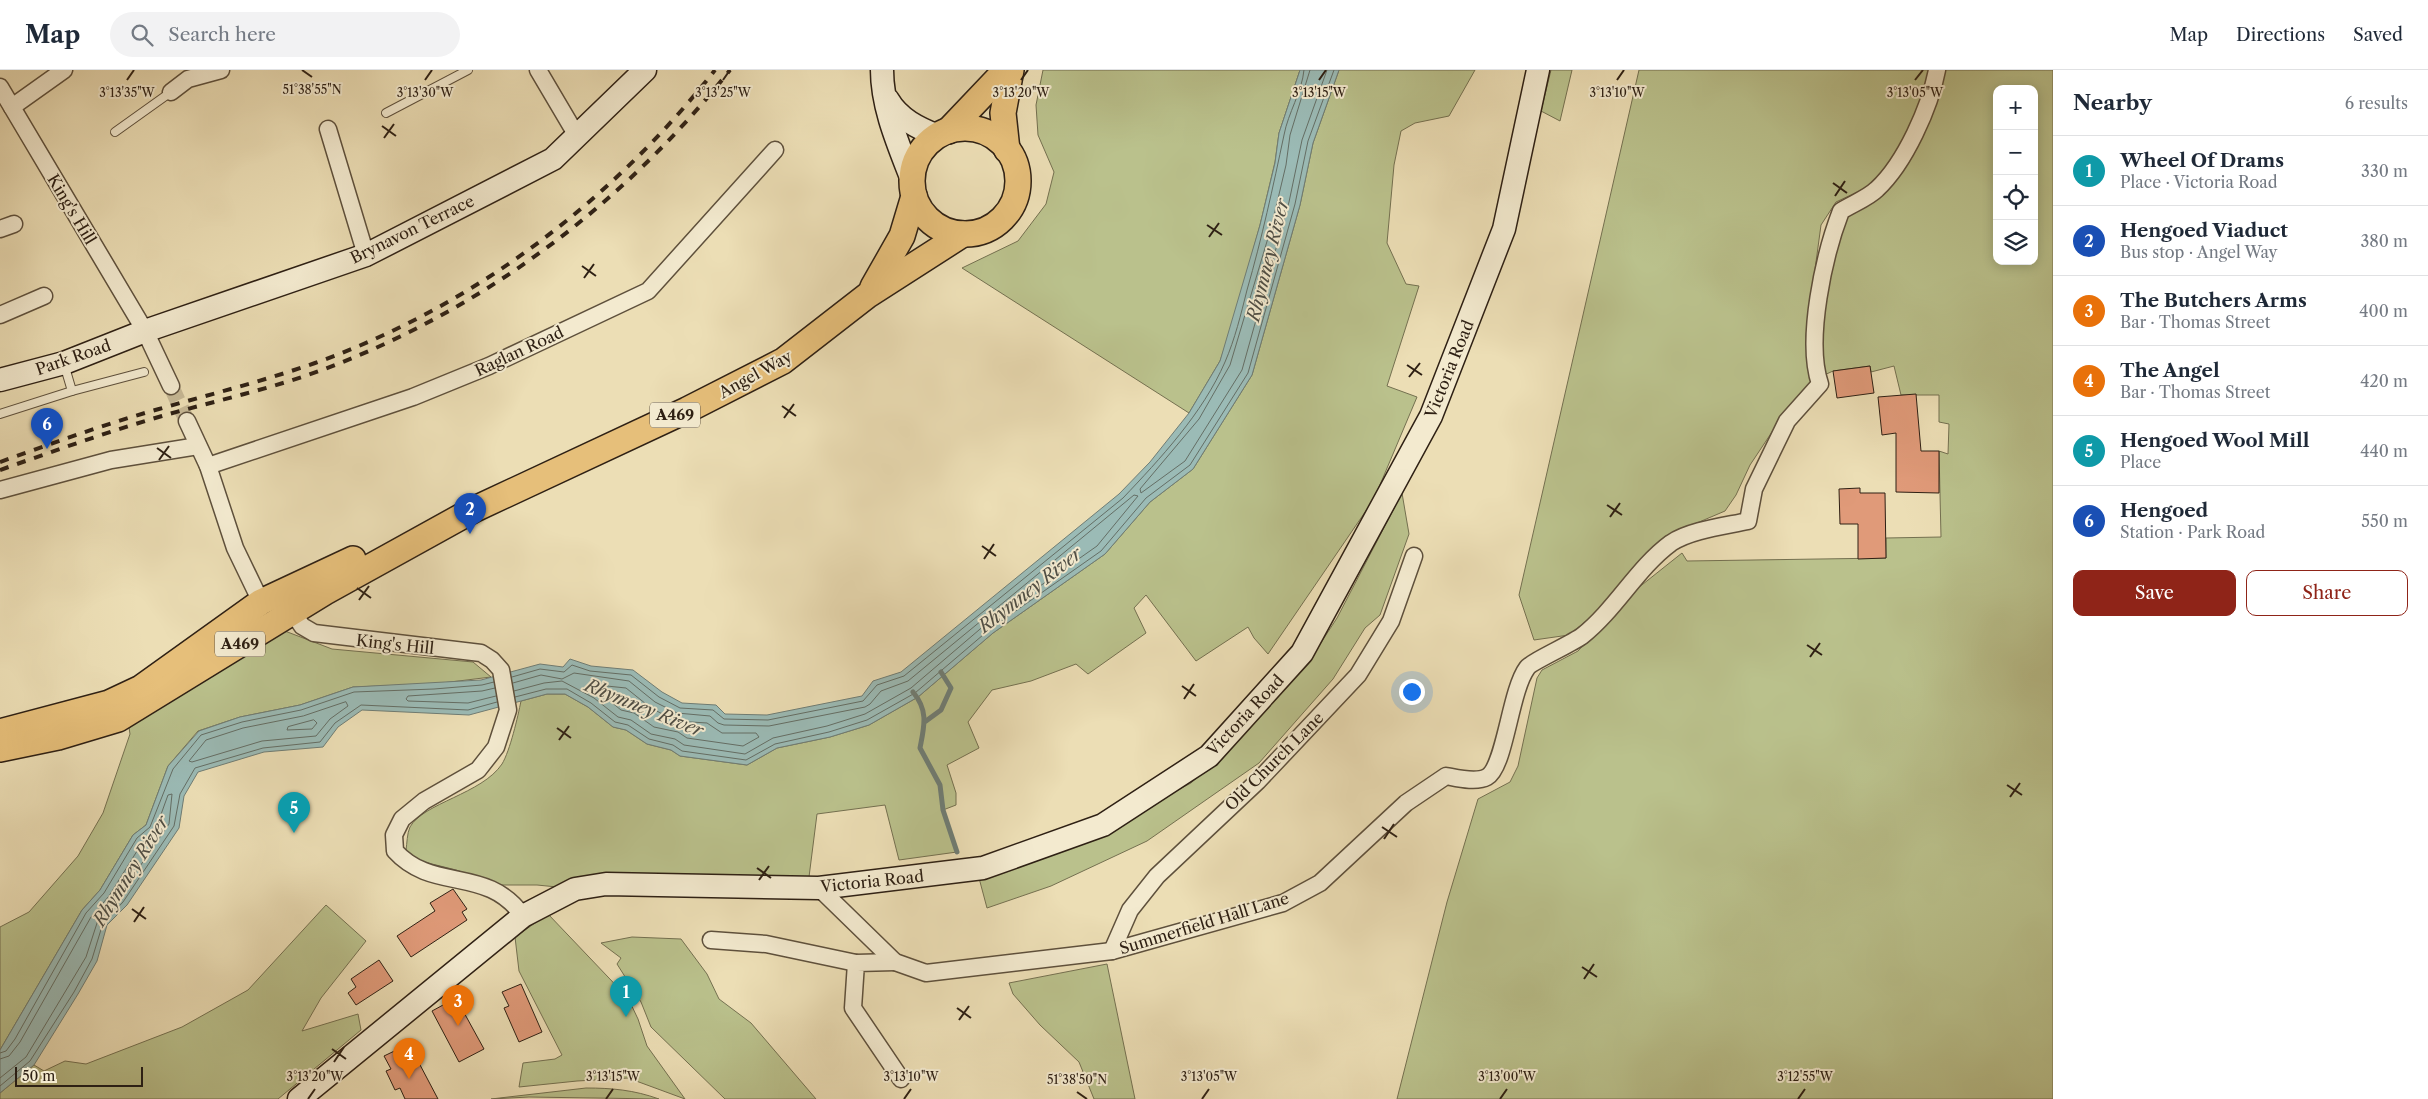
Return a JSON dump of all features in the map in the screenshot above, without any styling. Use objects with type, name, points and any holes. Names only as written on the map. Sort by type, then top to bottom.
[{"type":"main road","name":"Brynavon Terrace","points":[[145,331],[366,255],[554,159],[645,70]]},
{"type":"main road","points":[[882,70],[884,95],[895,135],[921,211],[932,223],[947,231],[963,234],[980,232],[995,225],[1007,213],[1015,198],[1016,174],[1007,150],[1003,112],[1011,70]]},
{"type":"main road","points":[[913,188],[914,164],[922,150],[943,133],[1006,70]]},
{"type":"main road","name":"Victoria Road","points":[[299,1099],[523,916],[575,890],[606,884],[818,888],[983,868],[1103,825],[1209,756],[1302,653],[1431,416],[1504,229],[1538,70]]},
{"type":"main road","points":[[884,95],[894,112],[919,129],[943,133],[964,128],[980,131],[995,138],[1007,150]]},
{"type":"main road","name":"Angel Way","points":[[868,295],[902,236],[913,188]]},
{"type":"main road","name":"Angel Way","points":[[469,512],[687,410],[783,361],[868,295],[963,234]]},
{"type":"main road","name":"Park Road","points":[[0,380],[64,363],[145,331]]},
{"type":"main road","name":"A469","points":[[0,732],[108,703],[141,688],[261,602],[349,560],[469,512]]},
{"type":"main road","name":"A469","points":[[0,749],[58,737],[118,719],[292,611],[469,512]]},
{"type":"street","points":[[12,107],[64,70]]},
{"type":"street","points":[[171,92],[188,79],[221,70]]},
{"type":"street","points":[[538,70],[577,136]]},
{"type":"street","name":"Summerfield Hall Lane","points":[[818,888],[895,962],[926,973],[1112,951],[1283,903],[1320,883],[1406,803],[1446,776],[1472,780],[1487,777],[1496,768],[1514,694],[1527,667],[1570,645],[1594,627],[1652,560],[1673,542],[1705,530],[1748,521],[1754,489],[1787,421],[1820,384],[1816,371],[1815,324],[1831,244],[1841,211],[1876,190],[1892,171],[1914,135],[1927,106],[1937,70]]},
{"type":"street","name":"King's Hill","points":[[0,87],[145,331],[171,386]]},
{"type":"street","points":[[328,129],[366,255]]},
{"type":"street","name":"Raglan Road","points":[[208,466],[412,397],[489,366],[648,291],[775,150]]},
{"type":"street","points":[[0,315],[44,296]]},
{"type":"street","points":[[187,421],[208,466],[235,548],[261,602]]},
{"type":"street","points":[[0,490],[110,460],[198,446]]},
{"type":"street","name":"Old Church Lane","points":[[1112,951],[1130,910],[1157,876],[1258,781],[1358,675],[1391,621],[1414,556]]},
{"type":"street","name":"King's Hill","points":[[292,611],[302,626],[314,633],[327,637],[481,653],[492,660],[501,670],[508,710],[496,747],[478,770],[424,801],[402,819],[394,835],[396,851],[413,866],[442,877],[489,886],[513,902],[523,916]]},
{"type":"street","points":[[711,940],[766,944],[856,963],[895,962]]},
{"type":"street","points":[[856,963],[853,1008],[901,1079]]},
{"type":"lane","points":[[386,113],[468,70]]},
{"type":"lane","points":[[115,132],[171,92]]},
{"type":"lane","points":[[64,363],[72,391]]},
{"type":"lane","points":[[0,414],[72,391],[144,372]]},
{"type":"green space","points":[[1043,70],[1300,70],[1279,133],[1275,162],[1260,225],[1232,327],[1220,361],[1189,413],[962,268],[1018,241],[1046,204],[1054,172],[1038,135],[1036,105]]},
{"type":"green space","points":[[1339,70],[1475,70],[1449,116],[1415,123],[1401,131],[1394,165],[1387,243],[1406,284],[1419,286],[1387,386],[1417,397],[1374,499],[1268,654],[1254,638],[1248,627],[1196,661],[1146,595],[1134,608],[1146,633],[1088,674],[1076,664],[1031,681],[992,690],[968,722],[979,748],[947,765],[956,793],[956,805],[943,810],[957,852],[899,860],[885,805],[817,814],[809,877],[557,887],[502,885],[456,870],[416,860],[406,850],[409,829],[417,819],[427,811],[481,783],[502,764],[511,742],[521,701],[547,694],[565,694],[588,707],[613,727],[626,730],[647,744],[671,750],[680,756],[747,765],[777,748],[830,737],[869,725],[918,697],[993,633],[1105,554],[1150,502],[1193,469],[1252,375],[1300,205],[1313,143]]},
{"type":"green space","points":[[1551,70],[1572,70],[1560,121],[1541,111]]},
{"type":"green space","points":[[1639,70],[1929,70],[1916,117],[1889,165],[1870,186],[1836,202],[1821,225],[1806,336],[1812,382],[1780,420],[1750,465],[1736,495],[1725,511],[1664,537],[1596,613],[1569,635],[1534,640],[1519,595]]},
{"type":"green space","points":[[1943,70],[2053,70],[2053,1099],[1397,1099],[1447,902],[1478,799],[1510,782],[1518,766],[1537,678],[1542,670],[1578,651],[1633,592],[1682,553],[1687,561],[1886,558],[1886,538],[1941,537],[1939,451],[1948,454],[1949,424],[1939,422],[1939,395],[1901,395],[1894,366],[1871,372],[1870,366],[1833,371],[1820,377],[1821,330],[1840,225],[1845,219],[1884,195],[1889,189],[1914,147]]},
{"type":"green space","points":[[1402,493],[1409,534],[1380,615],[1365,628],[1333,679],[1259,763],[1147,841],[1051,886],[987,908],[979,878],[1076,845],[1191,783],[1244,734],[1309,661],[1337,618]]},
{"type":"green space","points":[[277,628],[332,649],[473,662],[491,677],[434,684],[353,687],[300,705],[240,717],[198,731],[168,766],[146,825],[133,835],[100,890],[82,910],[0,1050],[0,927],[29,912],[78,856],[103,813],[130,734],[128,721]]},
{"type":"green space","points":[[326,905],[366,941],[321,998],[302,1031],[358,1014],[361,1030],[278,1099],[0,1099],[0,1093],[34,1065],[44,1071],[65,1061],[86,1064],[182,1027],[248,990]]},
{"type":"green space","points":[[548,914],[628,998],[638,1019],[647,1046],[685,1099],[628,1078],[519,1087],[523,1063],[555,1059],[562,1055],[519,971],[515,937]]},
{"type":"green space","points":[[632,937],[681,939],[707,974],[719,999],[751,1023],[816,1099],[725,1099],[651,1027],[641,1002],[617,964],[621,958],[601,943]]},
{"type":"green space","points":[[1107,964],[1135,1099],[1094,1099],[1079,1062],[1040,1025],[1013,994],[1009,983]]},
{"type":"green space","points":[[586,1088],[623,1090],[659,1099],[529,1097],[491,1099]]},
{"type":"water","name":"Rhymney River","points":[[1300,70],[1339,70],[1313,143],[1300,205],[1252,375],[1193,469],[1150,502],[1105,554],[993,633],[918,697],[869,725],[830,737],[777,748],[747,765],[680,756],[671,750],[647,744],[626,730],[613,727],[588,707],[565,694],[547,694],[469,715],[362,710],[338,727],[323,747],[264,752],[198,772],[184,796],[179,828],[127,905],[107,925],[97,961],[78,994],[34,1065],[0,1093],[0,1050],[82,910],[100,890],[133,835],[146,825],[168,766],[199,731],[240,717],[300,705],[353,687],[481,680],[540,664],[563,667],[570,659],[591,666],[633,670],[662,692],[682,703],[716,705],[725,714],[767,715],[862,696],[873,681],[901,672],[1119,494],[1150,462],[1189,413],[1220,361],[1260,225],[1275,163],[1279,133]]},
{"type":"building","points":[[1870,366],[1874,393],[1837,398],[1833,371]]},
{"type":"building","points":[[1916,394],[1921,451],[1939,451],[1939,493],[1896,492],[1896,433],[1882,435],[1878,397]]},
{"type":"building","points":[[1860,488],[1860,493],[1885,493],[1886,558],[1858,559],[1858,524],[1840,524],[1839,489]]},
{"type":"building","points":[[453,889],[467,909],[462,912],[467,920],[411,957],[397,936],[435,911],[430,903]]},
{"type":"building","points":[[379,960],[393,981],[356,1005],[348,993],[356,987],[351,979]]},
{"type":"building","points":[[521,984],[542,1032],[519,1042],[504,1008],[509,1006],[502,992]]},
{"type":"building","points":[[456,998],[484,1049],[459,1062],[432,1011]]},
{"type":"building","points":[[409,1044],[438,1099],[405,1099],[400,1088],[395,1090],[386,1071],[391,1069],[384,1056]]},
{"type":"waterway","points":[[926,721],[941,710],[951,688],[941,672]]},
{"type":"waterway","points":[[913,692],[921,706],[924,719],[920,748],[940,785],[943,810],[957,852]]},
{"type":"tunnel","points":[[171,386],[187,421]]},
{"type":"railway","points":[[0,462],[119,421],[296,370],[373,340],[430,312],[484,280],[536,245],[585,206],[675,118],[715,70]]},
{"type":"railway","points":[[0,470],[141,422],[302,377],[381,345],[439,317],[494,284],[547,248],[597,208],[644,165],[689,119],[730,70]]},
{"type":"place","name":"Hengoed","points":[[47,449]]},
{"type":"place","name":"Hengoed Viaduct","points":[[470,534]]},
{"type":"place","name":"Hengoed Wool Mill","points":[[294,833]]},
{"type":"place","name":"Wheel Of Drams","points":[[626,1017]]},
{"type":"place","name":"The Butchers Arms","points":[[458,1026]]},
{"type":"place","name":"The Angel","points":[[409,1079]]}]
